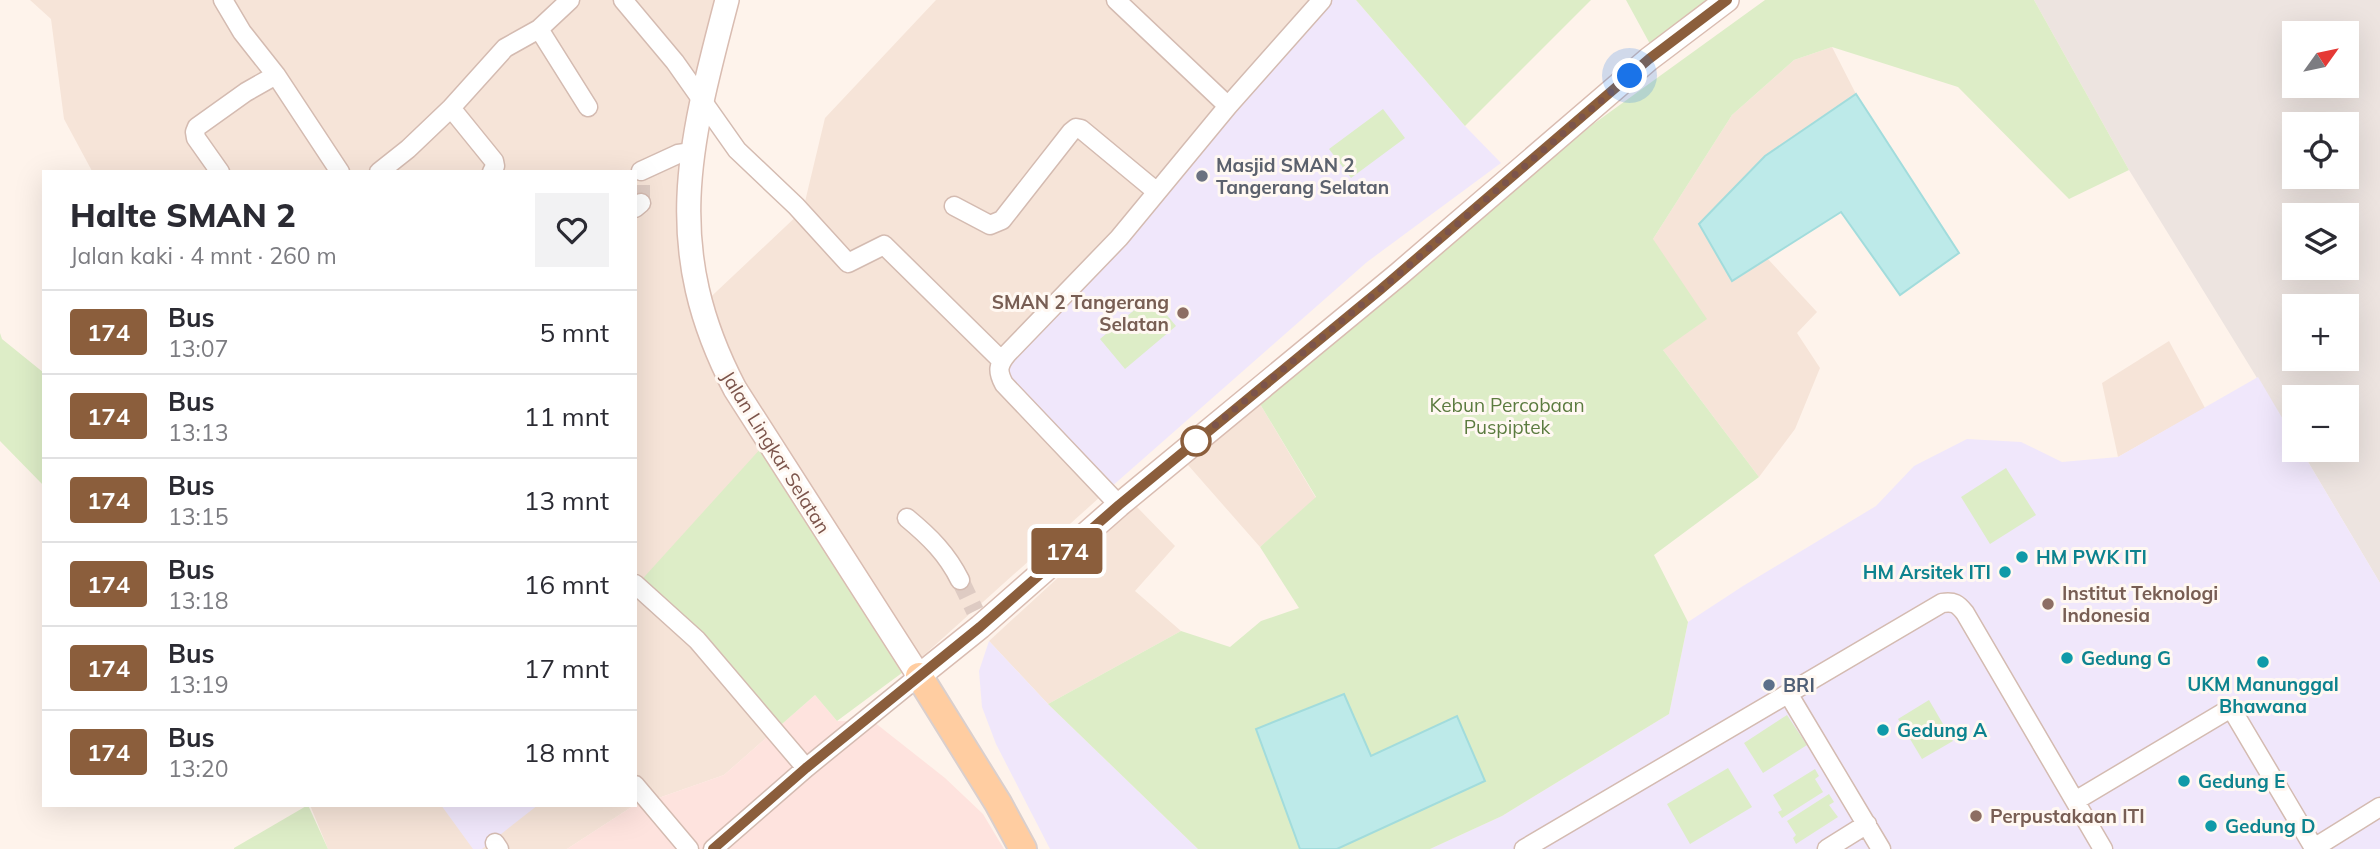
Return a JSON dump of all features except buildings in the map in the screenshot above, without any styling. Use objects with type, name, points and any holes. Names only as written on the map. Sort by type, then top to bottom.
[{"type":"main road","name":"Jalan Lingkar Selatan","points":[[727,0],[701,101],[692,152],[688,231],[699,301],[717,355],[755,423],[919,676]]},
{"type":"main road","points":[[1023,849],[998,803],[919,676],[978,619],[1389,282],[1649,59],[1727,0]]},
{"type":"street","points":[[223,0],[339,170]]},
{"type":"street","points":[[381,170],[452,108],[505,48],[539,29],[570,0]]},
{"type":"street","points":[[623,0],[675,62],[737,150],[796,206],[848,263],[884,245],[1002,361]]},
{"type":"street","points":[[1116,0],[1228,106]]},
{"type":"street","points":[[1119,505],[1004,384],[998,372],[1002,361],[1119,238],[1316,2]]},
{"type":"street","points":[[539,29],[588,107]]},
{"type":"street","points":[[219,170],[196,138],[197,127],[246,92],[276,75]]},
{"type":"street","points":[[452,108],[494,161],[493,170]]},
{"type":"street","points":[[954,206],[990,225],[1002,220],[1076,128],[1081,128],[1157,192]]},
{"type":"street","points":[[641,172],[678,154],[692,152]]},
{"type":"street","points":[[907,518],[933,540],[950,560],[960,580]]},
{"type":"street","points":[[637,586],[697,640],[806,768]]},
{"type":"street","points":[[1524,849],[1942,603],[1951,601],[1959,605],[1970,622],[2103,849]]},
{"type":"street","points":[[713,849],[806,768],[919,676]]},
{"type":"street","points":[[1789,695],[1881,849]]},
{"type":"street","points":[[2075,801],[2231,708],[2314,848],[2380,807]]},
{"type":"street","points":[[637,787],[689,849]]},
{"type":"street","points":[[1827,849],[1867,824]]},
{"type":"shaded area","points":[[30,0],[727,0],[687,192],[699,308],[803,210],[825,118],[936,0],[1329,0],[1007,368],[1110,488],[914,664],[763,447],[774,731],[724,775],[637,806],[637,170],[91,170],[64,119],[51,19]]},
{"type":"shaded area","name":"SMAN 2 Tangerang Selatan","points":[[1329,0],[1356,0],[1465,126],[1501,163],[1367,262],[1110,488],[1007,382],[1007,368],[1149,210]]},
{"type":"shaded area","points":[[2034,0],[2380,0],[2380,583],[2308,462],[2359,462],[2359,385],[2282,385],[2282,419],[2129,170]]},
{"type":"shaded area","points":[[1832,47],[1856,94],[1765,156],[1732,281],[1767,258],[1817,312],[1797,333],[1820,368],[1795,429],[1759,477],[1663,350],[1653,239],[1732,115],[1794,60]]},
{"type":"shaded area","points":[[2169,341],[2205,408],[2118,457],[2102,383]]},
{"type":"shaded area","name":"Institut Teknologi Indonesia","points":[[2258,377],[2282,418],[2282,462],[2308,462],[2380,583],[2380,849],[1430,849],[1502,816],[1669,714],[1688,622],[1876,506],[1914,466],[1967,439],[2021,442],[2062,462],[2118,457]]},
{"type":"shaded area","points":[[1260,404],[1316,498],[1260,547],[1188,465]]},
{"type":"shaded area","points":[[1136,506],[1175,546],[1135,591],[1181,631],[1048,704],[989,641]]},
{"type":"shaded area","points":[[989,641],[1048,704],[1198,849],[1050,849],[996,744],[982,707],[979,671]]},
{"type":"shaded area","points":[[815,695],[837,721],[874,722],[945,778],[983,814],[1004,849],[567,849],[630,808],[724,775]]},
{"type":"shaded area","points":[[311,807],[633,807],[567,849],[328,849]]},
{"type":"shaded area","points":[[442,807],[535,807],[482,849],[473,849]]},
{"type":"green space","points":[[1356,0],[1591,0],[1465,126]]},
{"type":"green space","points":[[1626,0],[1727,0],[1650,44]]},
{"type":"green space","name":"Kebun Percobaan Puspiptek","points":[[1765,0],[2034,0],[2129,170],[2069,199],[1958,87],[1832,47],[1794,60],[1732,115],[1653,239],[1707,319],[1663,350],[1759,477],[1654,555],[1688,622],[1669,714],[1502,816],[1430,849],[1198,849],[1048,704],[1181,631],[1230,647],[1261,621],[1299,608],[1260,547],[1316,497],[1260,404],[1592,125]]},
{"type":"green space","points":[[1383,109],[1405,138],[1351,178],[1329,149]]},
{"type":"green space","points":[[1151,296],[1176,326],[1125,369],[1100,339]]},
{"type":"green space","points":[[0,333],[2,339],[42,371],[42,484],[0,441]]},
{"type":"green space","points":[[762,447],[914,664],[837,721],[815,695],[774,731],[637,585]]},
{"type":"green space","points":[[2006,468],[2036,515],[1990,544],[1961,497]]},
{"type":"green space","points":[[1929,700],[1953,741],[1922,759],[1898,719]]},
{"type":"green space","points":[[1787,715],[1807,745],[1763,773],[1744,743]]},
{"type":"green space","points":[[1728,768],[1752,807],[1690,844],[1667,804]]},
{"type":"green space","points":[[1815,769],[1819,776],[1815,779],[1823,792],[1782,818],[1778,812],[1782,810],[1773,795]]},
{"type":"green space","points":[[1829,794],[1834,802],[1829,805],[1838,817],[1796,844],[1793,838],[1796,835],[1787,821]]},
{"type":"green space","points":[[309,807],[328,849],[234,849]]},
{"type":"water","points":[[1856,94],[1959,253],[1900,295],[1841,212],[1732,281],[1699,224],[1765,156]]},
{"type":"water","points":[[1344,694],[1371,756],[1457,716],[1485,781],[1337,849],[1300,849],[1256,729]]},
{"type":"tunnel","points":[[641,171],[641,203]]},
{"type":"tunnel","points":[[960,580],[975,611]]},
{"type":"bus line","name":"174","points":[[713,849],[806,768],[980,627],[1119,505],[1380,290],[1649,59],[1727,0]]},
{"type":"place","name":"Masjid SMAN 2 Tangerang Selatan","points":[[1202,176]]},
{"type":"place","name":"SMAN 2 Tangerang Selatan","points":[[1183,313]]},
{"type":"place","name":"HM PWK ITI","points":[[2022,557]]},
{"type":"place","name":"HM Arsitek ITI","points":[[2005,572]]},
{"type":"place","name":"Institut Teknologi Indonesia","points":[[2048,604]]},
{"type":"place","name":"Gedung G","points":[[2067,658]]},
{"type":"place","name":"UKM Manunggal Bhawana","points":[[2263,662]]},
{"type":"place","name":"BRI","points":[[1769,685]]},
{"type":"place","name":"Gedung A","points":[[1883,730]]},
{"type":"place","name":"Gedung E","points":[[2184,781]]},
{"type":"place","name":"Perpustakaan ITI","points":[[1976,816]]},
{"type":"place","name":"Gedung D","points":[[2211,826]]},
{"type":"route","points":[[1196,441],[1399,274],[1630,76]]}]
